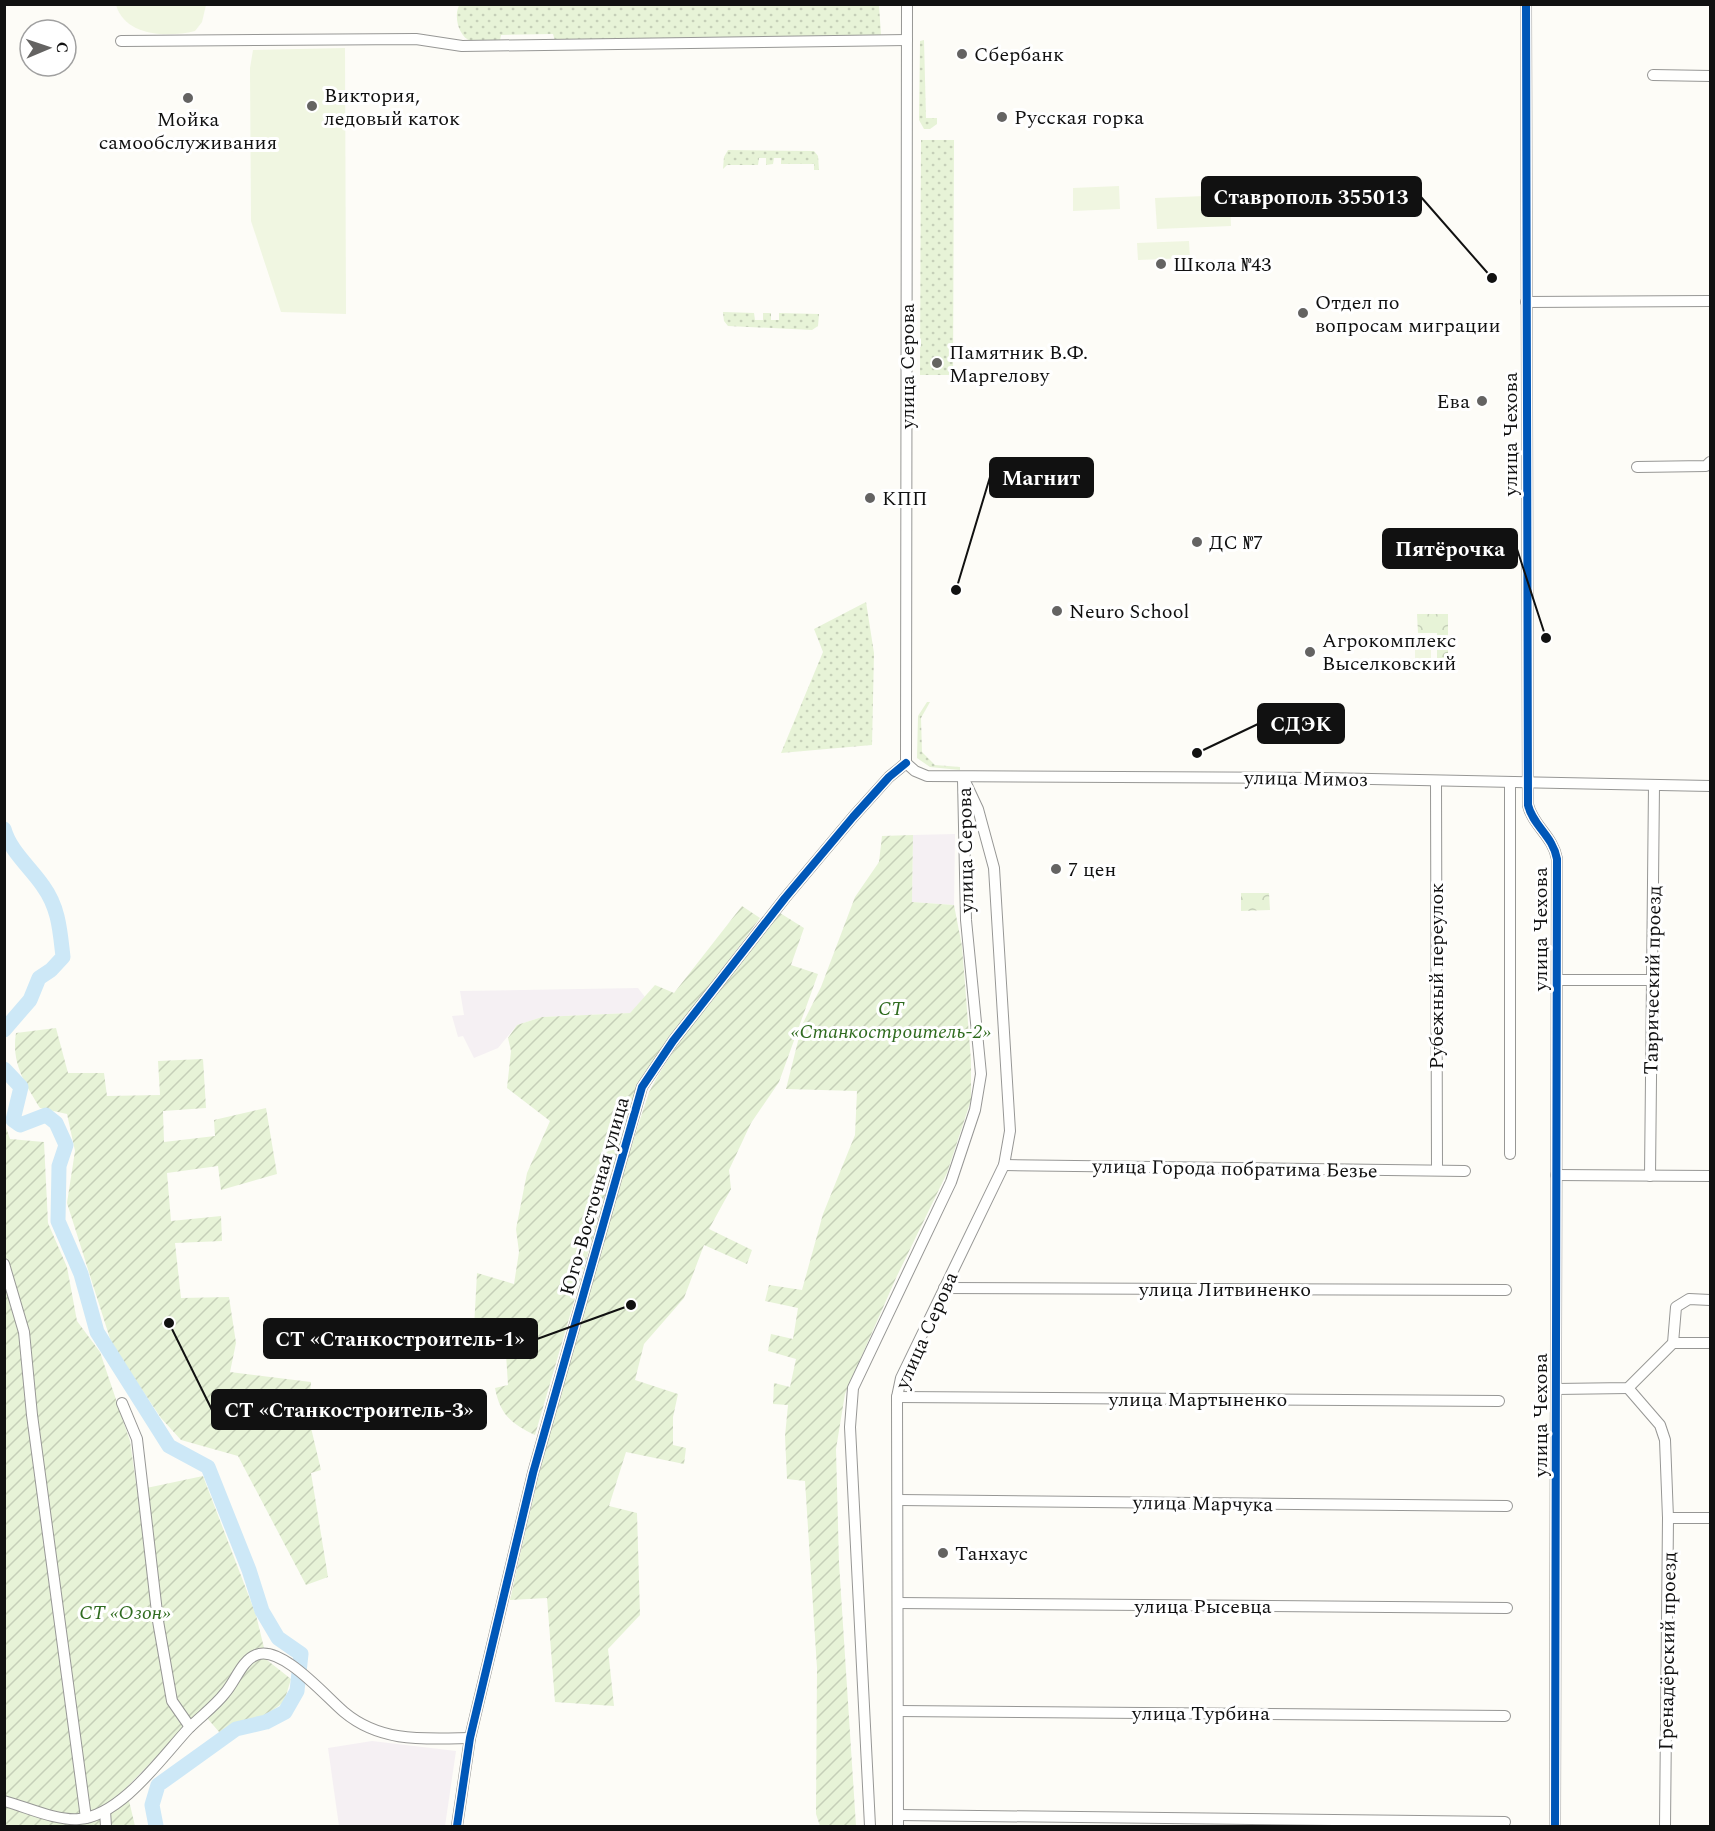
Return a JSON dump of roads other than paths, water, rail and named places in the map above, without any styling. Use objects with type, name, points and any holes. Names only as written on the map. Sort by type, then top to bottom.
[{"type":"street","name":"улица Серова","points":[[906,763],[907,4]]},
{"type":"street","name":"улица Чехова","points":[[1526,4],[1528,782],[1530,814],[1550,839],[1557,859],[1555,1827]]},
{"type":"street","points":[[121,41],[416,39],[462,46],[907,40]]},
{"type":"street","points":[[1653,75],[1710,76]]},
{"type":"street","points":[[1526,302],[1710,301]]},
{"type":"street","points":[[1637,467],[1706,466],[1710,462]]},
{"type":"street","name":"улица Мимоз","points":[[906,763],[915,771],[927,776],[1710,786]]},
{"type":"street","name":"Юго-Восточная улица","points":[[457,1827],[470,1738],[533,1473],[642,1087],[673,1041],[785,898],[853,817],[889,777],[906,763]]},
{"type":"street","name":"улица Серова","points":[[898,1827],[897,1397],[902,1378],[1004,1165],[1010,1131],[994,868],[978,809],[963,777]]},
{"type":"street","name":"улица Серова","points":[[870,1827],[851,1438],[853,1388],[951,1182],[976,1101],[981,1074],[966,920],[963,777]]},
{"type":"street","name":"Рубежный переулок","points":[[1436,781],[1437,1170]]},
{"type":"street","points":[[1510,782],[1510,1154]]},
{"type":"street","name":"Таврический проезд","points":[[1650,1176],[1654,784]]},
{"type":"street","points":[[1557,980],[1652,980]]},
{"type":"street","name":"улица Города побратима Безье","points":[[1004,1165],[1465,1171]]},
{"type":"street","points":[[1556,1176],[1710,1176]]},
{"type":"street","points":[[4,1264],[24,1332],[86,1818]]},
{"type":"street","name":"улица Литвиненко","points":[[944,1288],[1506,1290]]},
{"type":"street","points":[[1556,1389],[1628,1388],[1673,1343],[1676,1307],[1689,1299],[1710,1300]]},
{"type":"street","points":[[1673,1343],[1710,1343]]},
{"type":"street","name":"Гренадёрский проезд","points":[[1628,1388],[1660,1425],[1665,1440],[1668,1518],[1665,1827]]},
{"type":"street","name":"улица Мартыненко","points":[[897,1397],[1498,1401]]},
{"type":"street","points":[[122,1403],[137,1439],[158,1621],[172,1701],[190,1727]]},
{"type":"street","name":"улица Марчука","points":[[899,1500],[1508,1506]]},
{"type":"street","points":[[1668,1518],[1710,1518]]},
{"type":"street","name":"улица Рысевца","points":[[898,1603],[1507,1608]]},
{"type":"street","points":[[4,1801],[64,1817],[86,1818],[105,1811],[130,1792],[225,1693],[255,1655],[264,1653],[277,1656],[293,1666],[346,1714],[377,1732],[406,1739],[470,1738]]},
{"type":"street","name":"улица Турбина","points":[[898,1711],[1505,1716]]},
{"type":"street","points":[[105,1811],[106,1827]]},
{"type":"street","points":[[898,1815],[1505,1822]]},
{"type":"waterway","points":[[4,829],[11,845],[48,894],[58,920],[63,957],[51,970],[39,978],[30,1000],[4,1030]]},
{"type":"waterway","points":[[4,1069],[21,1087],[13,1120],[20,1125],[46,1115],[56,1123],[66,1145],[59,1166],[58,1221],[81,1274],[97,1332],[169,1446],[208,1467],[249,1570],[262,1611],[278,1638],[301,1654],[297,1691],[285,1712],[266,1722],[236,1729],[158,1785],[152,1805],[156,1826]]},
{"type":"place","name":"Сбербанк","points":[[962,54]]},
{"type":"place","name":"Мойка самообслуживания","points":[[188,98]]},
{"type":"place","name":"Виктория, ледовый каток","points":[[312,106]]},
{"type":"place","name":"Русская горка","points":[[1002,117]]},
{"type":"place","name":"Школа №43","points":[[1161,264]]},
{"type":"place","name":"Ставрополь 355013","points":[[1492,278]]},
{"type":"place","name":"Отдел по вопросам миграции","points":[[1303,313]]},
{"type":"place","name":"Памятник В.Ф. Маргелову","points":[[937,363]]},
{"type":"place","name":"Ева","points":[[1482,401]]},
{"type":"place","name":"КПП","points":[[870,498]]},
{"type":"place","name":"ДС №7","points":[[1197,542]]},
{"type":"place","name":"Магнит","points":[[956,590]]},
{"type":"place","name":"Neuro School","points":[[1057,611]]},
{"type":"place","name":"Пятёрочка","points":[[1546,638]]},
{"type":"place","name":"Агрокомплекс Выселковский","points":[[1310,652]]},
{"type":"place","name":"СДЭК","points":[[1197,753]]},
{"type":"place","name":"7 цен","points":[[1056,869]]},
{"type":"place","name":"СТ «Станкостроитель-1»","points":[[631,1305]]},
{"type":"place","name":"СТ «Станкостроитель-3»","points":[[169,1323]]},
{"type":"place","name":"Танхаус","points":[[943,1553]]},
{"type":"park label","name":"СТ «Станкостроитель-2»","points":[[891,1020]]},
{"type":"park label","name":"СТ «Озон»","points":[[125,1612]]}]
